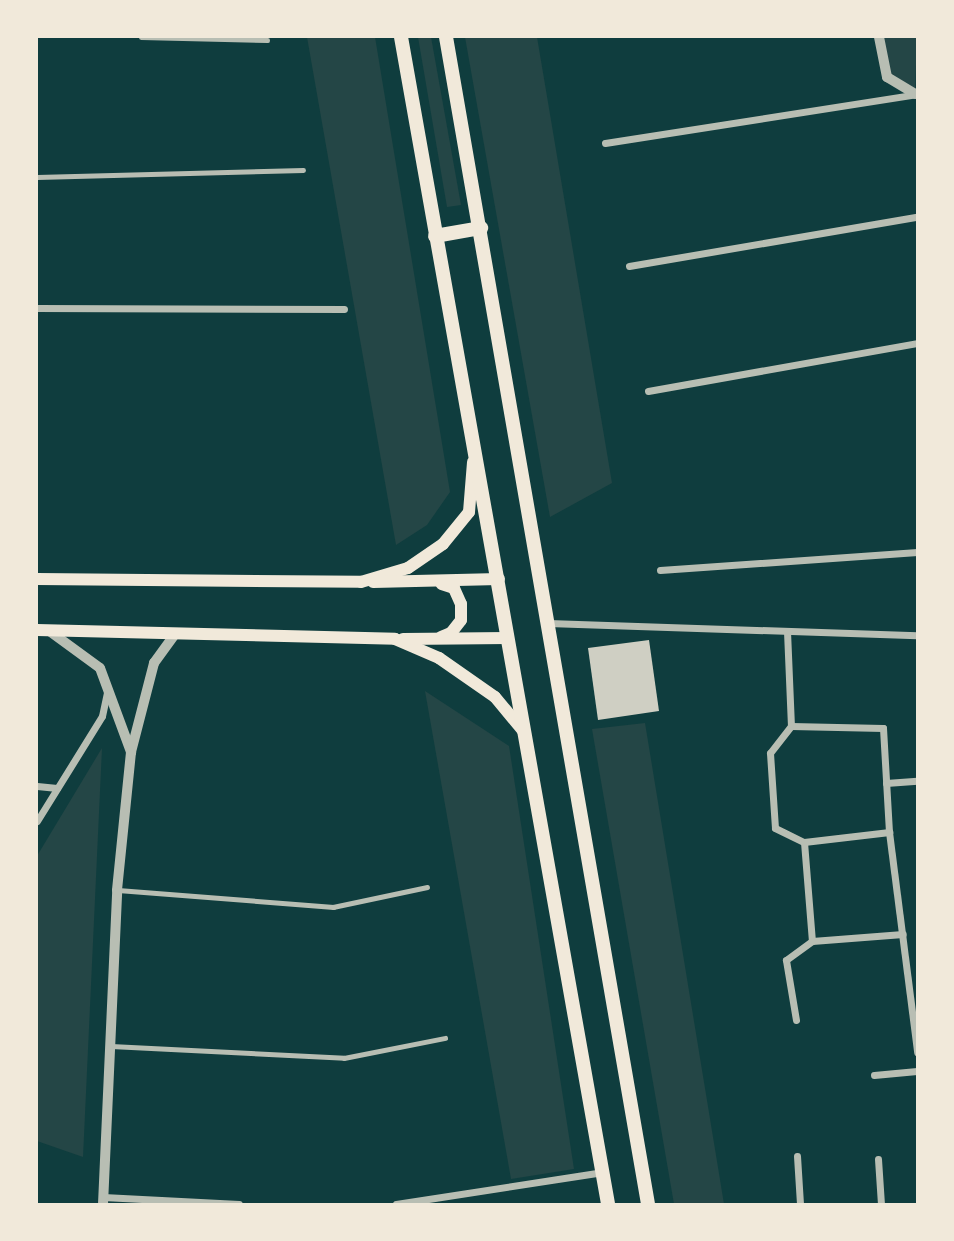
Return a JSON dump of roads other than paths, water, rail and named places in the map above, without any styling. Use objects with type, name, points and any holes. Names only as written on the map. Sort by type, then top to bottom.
[{"type":"main road","points":[[401,37],[474,458],[527,735],[608,1204]]},
{"type":"main road","points":[[446,37],[648,1204]]},
{"type":"main road","points":[[435,236],[481,228]]},
{"type":"main road","points":[[360,582],[408,568],[443,544],[469,512],[474,458]]},
{"type":"main road","points":[[37,579],[438,582],[499,579]]},
{"type":"main road","points":[[434,639],[452,633],[461,620],[461,604],[454,588],[438,582]]},
{"type":"main road","points":[[42,630],[395,639],[508,638]]},
{"type":"main road","points":[[395,639],[439,658],[495,698],[527,735]]},
{"type":"street","points":[[879,37],[887,77],[916,93]]},
{"type":"street","points":[[916,93],[917,107]]},
{"type":"street","points":[[606,143],[916,93]]},
{"type":"street","points":[[629,266],[917,217]]},
{"type":"street","points":[[37,308],[344,309]]},
{"type":"street","points":[[648,391],[917,343]]},
{"type":"street","points":[[660,570],[917,552]]},
{"type":"street","points":[[548,623],[917,635]]},
{"type":"street","points":[[42,630],[100,668],[131,752]]},
{"type":"street","points":[[787,631],[791,726],[770,753],[775,828],[804,842],[889,832]]},
{"type":"street","points":[[174,635],[154,663],[131,752],[117,890],[103,1200],[239,1204]]},
{"type":"street","points":[[37,821],[102,716],[108,688]]},
{"type":"street","points":[[791,726],[883,727],[889,832],[913,988],[917,1052]]},
{"type":"street","points":[[886,783],[917,781]]},
{"type":"street","points":[[37,786],[57,788]]},
{"type":"street","points":[[804,842],[812,941]]},
{"type":"street","points":[[796,1020],[786,960],[812,941],[903,934]]},
{"type":"street","points":[[874,1075],[917,1071]]},
{"type":"street","points":[[797,1156],[800,1204]]},
{"type":"street","points":[[878,1159],[881,1204]]},
{"type":"street","points":[[396,1204],[603,1172]]},
{"type":"lane","points":[[141,37],[267,40]]},
{"type":"lane","points":[[37,177],[303,170]]},
{"type":"lane","points":[[117,890],[333,907],[427,887]]},
{"type":"lane","points":[[110,1046],[344,1058],[445,1038]]}]
